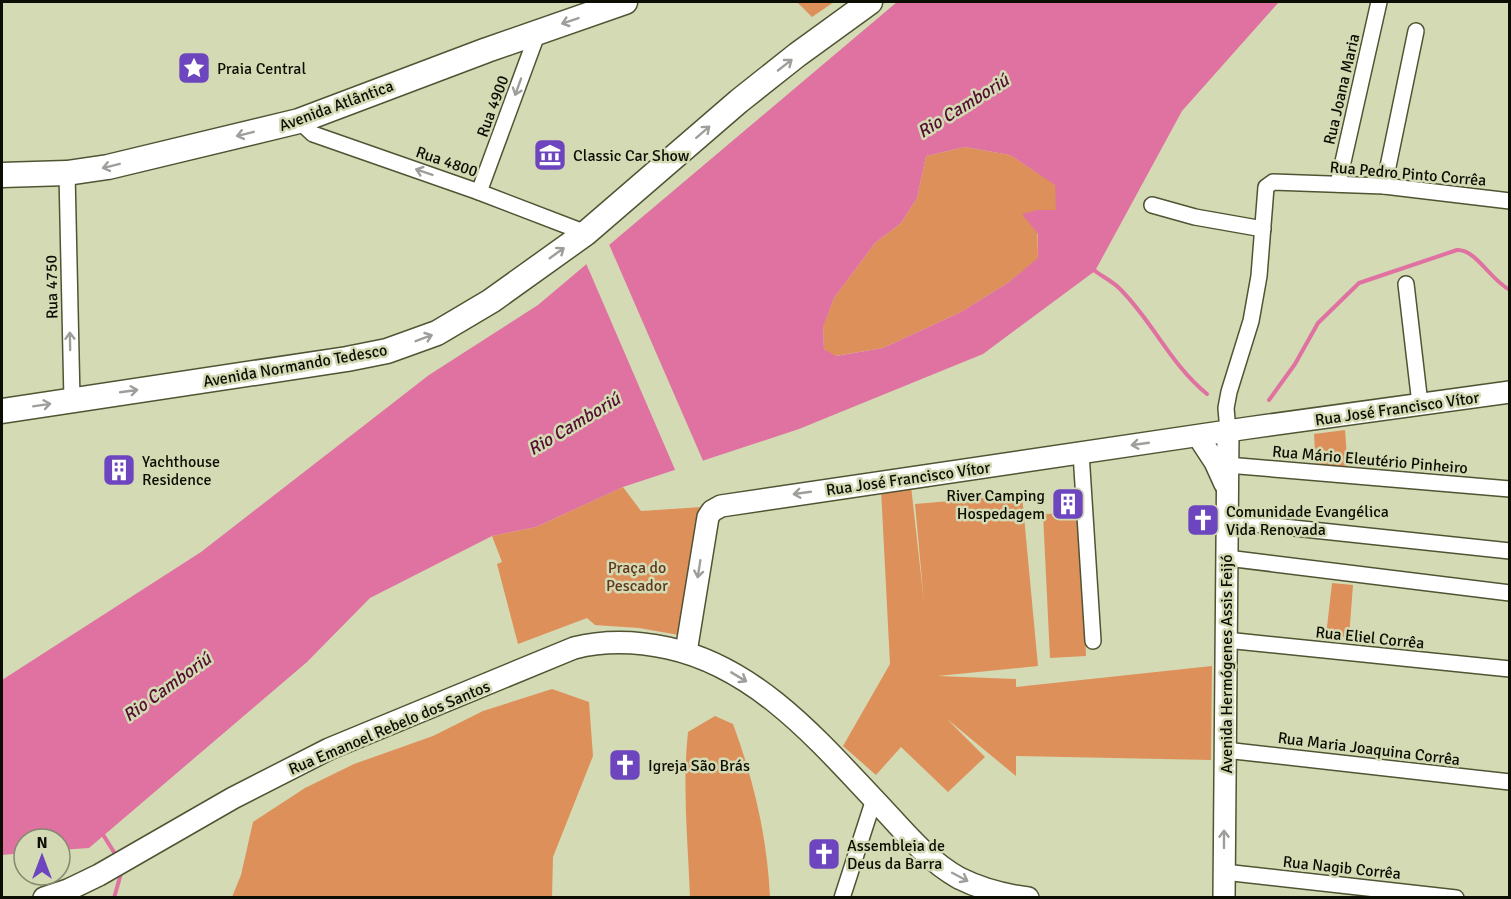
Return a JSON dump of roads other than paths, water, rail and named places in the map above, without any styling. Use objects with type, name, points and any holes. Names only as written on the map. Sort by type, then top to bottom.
[{"type":"main road","name":"Avenida Atlântica","points":[[2,175],[67,172],[108,167],[299,121],[356,98],[625,2]]},
{"type":"main road","name":"Avenida Normando Tedesco","points":[[2,411],[347,359],[387,351],[437,333],[491,301],[586,233],[739,101],[870,2]]},
{"type":"main road","name":"Rua José Francisco Vítor","points":[[686,652],[708,517],[712,511],[721,506],[1198,436],[1233,443],[1419,404],[1509,392]]},
{"type":"main road","points":[[1198,436],[1215,462],[1227,490]]},
{"type":"main road","name":"Avenida Hermógenes Assis Feijó","points":[[1220,888],[1225,750],[1227,490],[1233,443]]},
{"type":"main road","name":"Rua Emanoel Rebelo dos Santos","points":[[44,897],[68,890],[99,875],[234,798],[329,749],[574,648],[610,641],[646,644],[686,652],[735,674],[783,708],[938,864],[979,887],[1008,895],[1028,897]]},
{"type":"street","name":"Rua Joana Maria","points":[[1338,184],[1379,2]]},
{"type":"street","points":[[1384,186],[1416,31]]},
{"type":"street","name":"Rua 4900","points":[[479,192],[538,32]]},
{"type":"street","name":"Rua 4800","points":[[299,121],[314,134],[479,192],[586,233]]},
{"type":"street","name":"Rua 4750","points":[[67,172],[72,400]]},
{"type":"street","name":"Rua Pedro Pinto Corrêa","points":[[1233,443],[1226,408],[1255,301],[1266,187],[1269,184],[1273,182],[1384,186],[1509,201]]},
{"type":"street","points":[[1152,205],[1206,220],[1263,229]]},
{"type":"street","points":[[1406,284],[1419,404]]},
{"type":"street","name":"Rua Mário Eleutério Pinheiro","points":[[1233,443],[1509,489]]},
{"type":"street","points":[[1081,453],[1093,641]]},
{"type":"street","points":[[1227,521],[1509,551]]},
{"type":"street","points":[[1227,558],[1509,593]]},
{"type":"street","name":"Rua Eliel Corrêa","points":[[1226,640],[1509,669]]},
{"type":"street","name":"Rua Maria Joaquina Corrêa","points":[[1225,750],[1509,782]]},
{"type":"street","points":[[842,897],[874,799]]},
{"type":"street","name":"Rua Nagib Corrêa","points":[[1220,888],[1456,897]]},
{"type":"water","name":"Rio Camboriú","points":[[897,2],[1279,2],[1182,111],[1095,271],[983,354],[799,429],[623,487],[536,527],[492,536],[370,598],[307,662],[89,848],[72,849],[72,827],[12,827],[12,854],[2,855],[2,680],[201,552],[429,375],[538,305]],"holes":[[[965,147],[1010,155],[1055,185],[1056,210],[1037,210],[1022,214],[1038,234],[1038,258],[1009,282],[961,312],[883,348],[836,356],[824,349],[823,327],[834,298],[875,243],[901,223],[917,198],[926,156]]]},
{"type":"waterway","points":[[1269,400],[1295,364],[1318,323],[1359,283],[1457,250],[1470,254],[1510,290]]},
{"type":"waterway","points":[[1093,266],[1095,271],[1115,284],[1132,302],[1172,357],[1194,383],[1207,394]]},
{"type":"waterway","points":[[102,833],[117,857]]},
{"type":"waterway","points":[[114,898],[122,870]]},
{"type":"place","name":"Praia Central","points":[[194,68]]},
{"type":"place","name":"Classic Car Show","points":[[550,155]]},
{"type":"place","name":"Yachthouse Residence","points":[[119,470]]},
{"type":"place","name":"River Camping Hospedagem","points":[[1068,504]]},
{"type":"place","name":"Comunidade Evangélica Vida Renovada","points":[[1203,520]]},
{"type":"place","name":"Igreja São Brás","points":[[625,765]]},
{"type":"place","name":"Assembleia de Deus da Barra","points":[[824,854]]},
{"type":"park label","name":"Praça do Pescador","points":[[637,576]]}]
